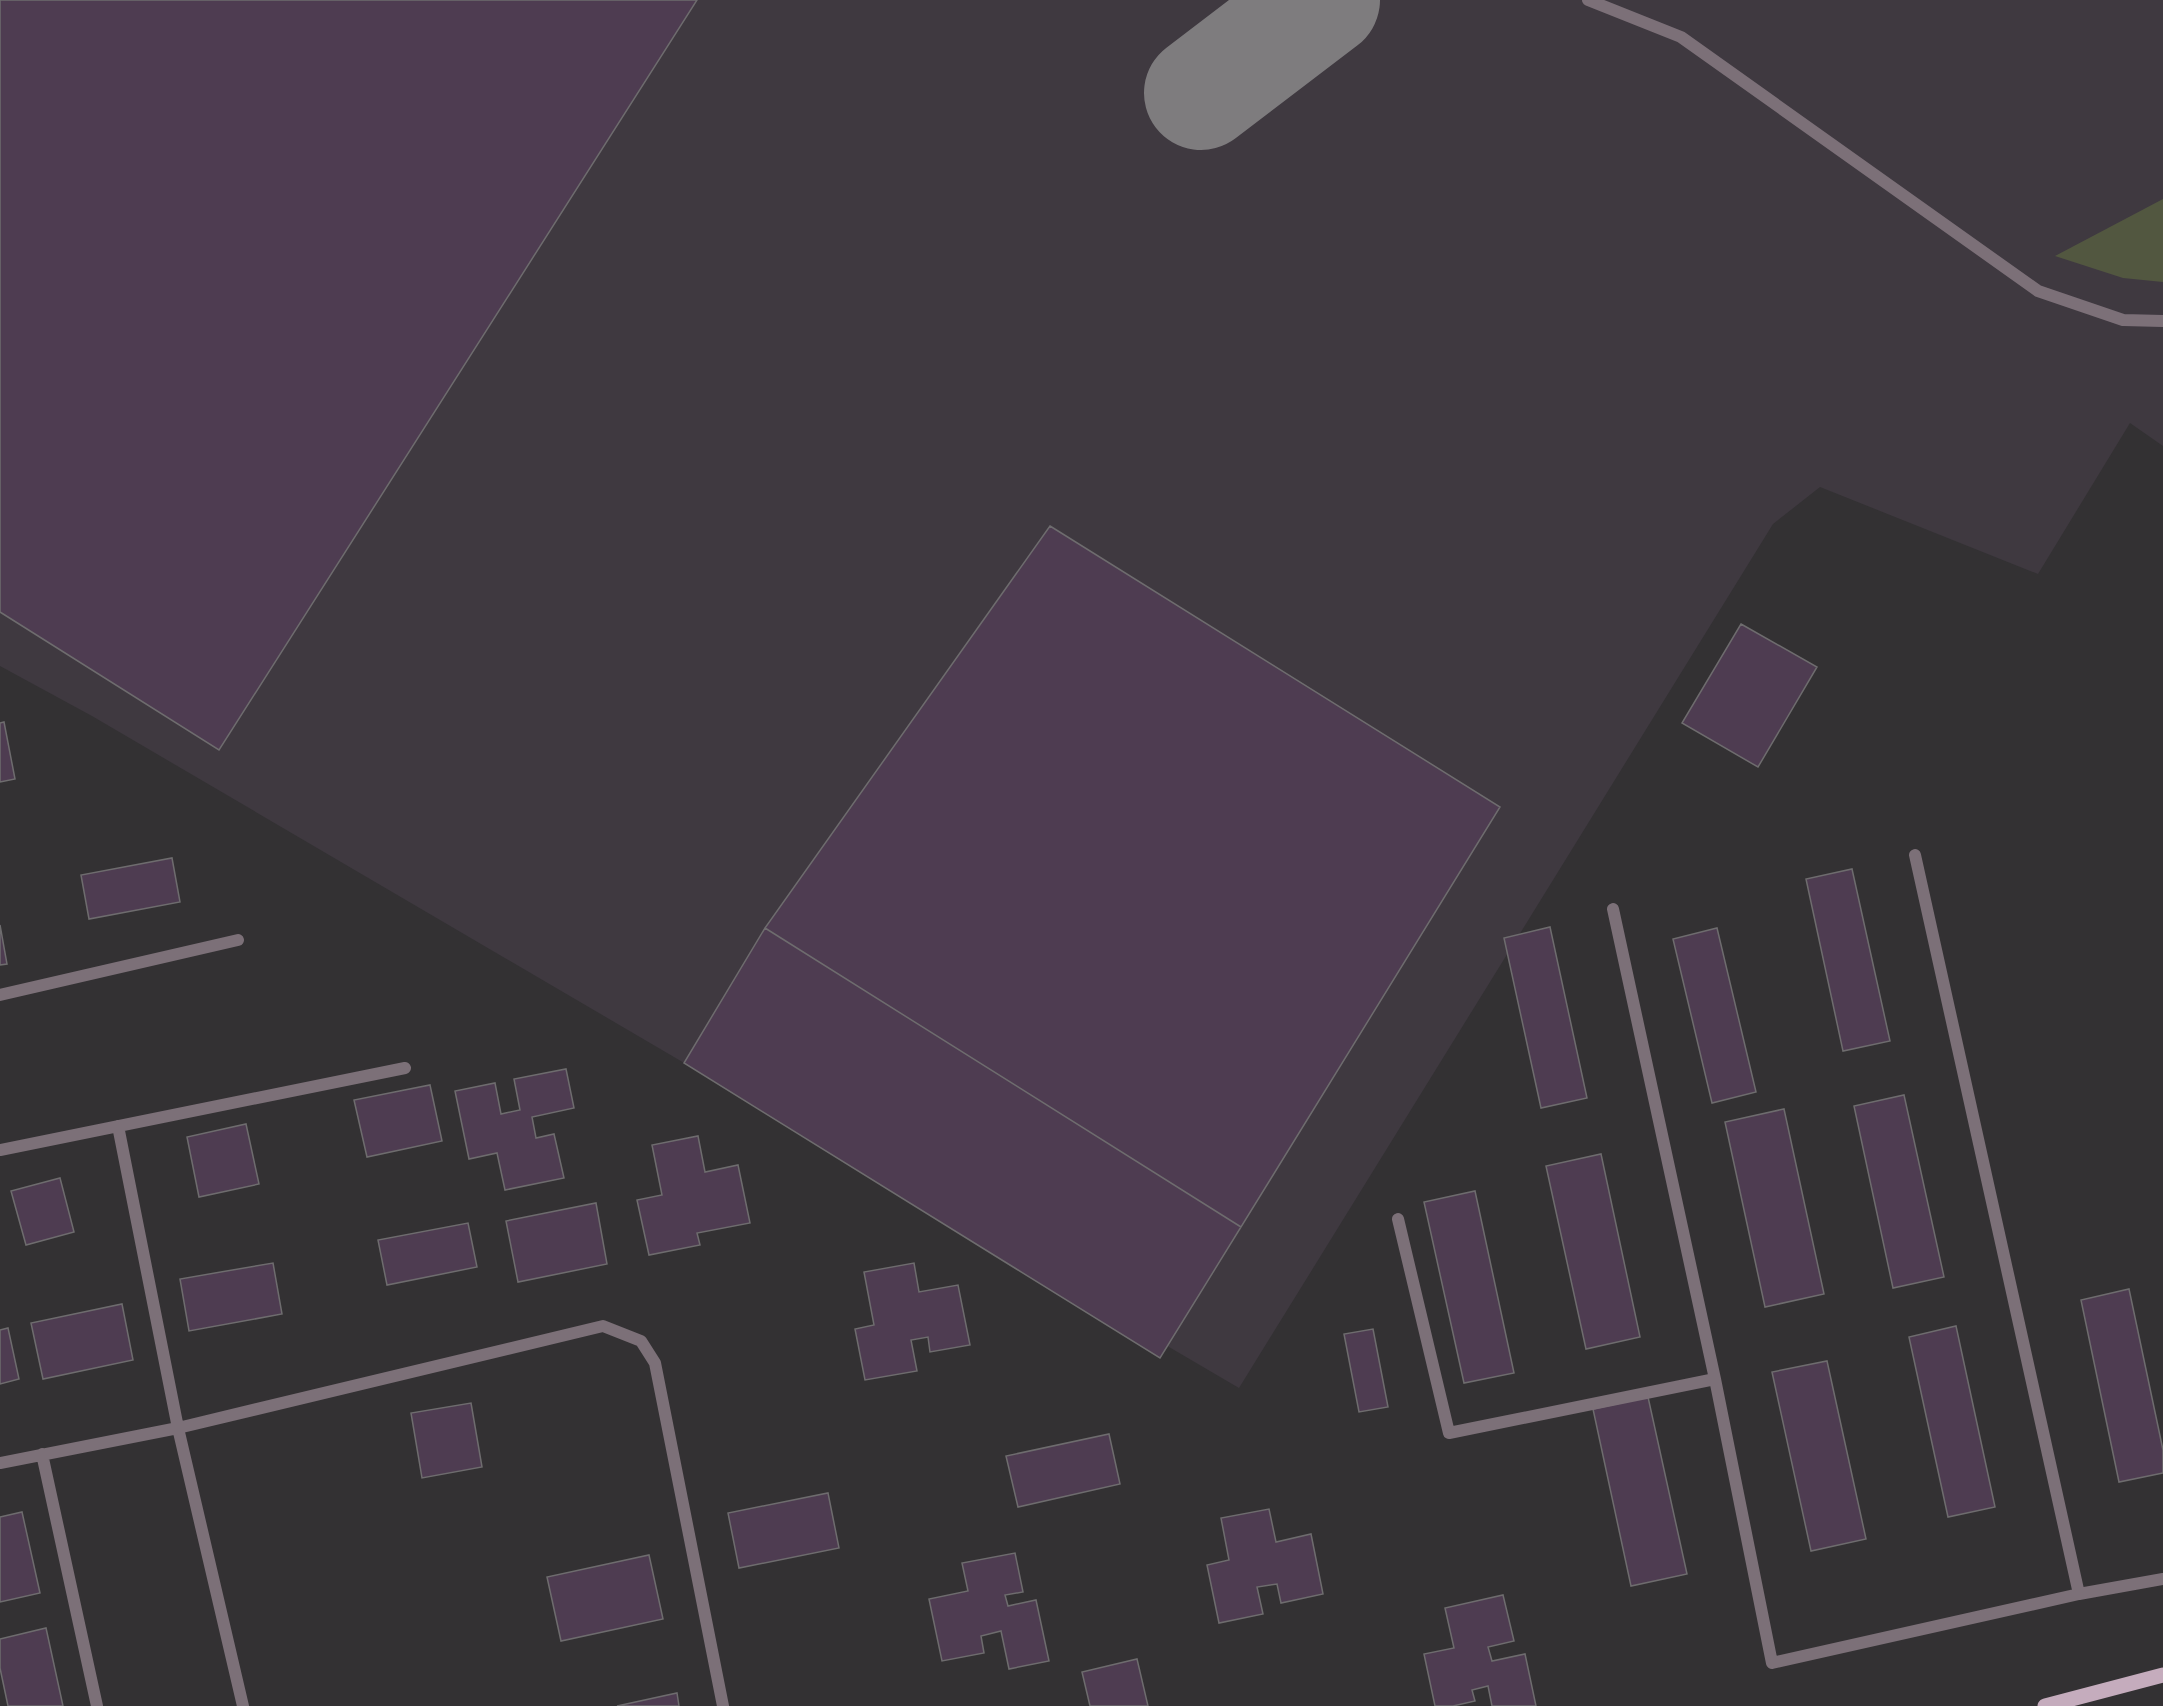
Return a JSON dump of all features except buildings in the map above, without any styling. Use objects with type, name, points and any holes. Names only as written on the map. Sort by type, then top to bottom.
[{"type":"main road","points":[[2045,1706],[2163,1675]]},
{"type":"street","points":[[1588,0],[1681,37],[2038,291],[2123,320],[2163,321]]},
{"type":"street","points":[[1915,855],[2079,1594]]},
{"type":"street","points":[[1613,909],[1715,1379],[1772,1663],[2079,1594],[2163,1579]]},
{"type":"street","points":[[0,995],[238,940]]},
{"type":"street","points":[[0,1150],[405,1068]]},
{"type":"street","points":[[118,1126],[178,1428],[243,1706]]},
{"type":"street","points":[[1398,1219],[1449,1433],[1715,1379]]},
{"type":"street","points":[[0,1463],[178,1428],[603,1326],[641,1341],[655,1363],[723,1706]]},
{"type":"street","points":[[42,1454],[97,1706]]},
{"type":"shaded area","points":[[0,0],[2163,0],[2163,446],[2130,423],[2038,574],[1820,487],[1773,524],[1239,1388],[92,716],[0,666]]},
{"type":"green space","points":[[2163,199],[2163,282],[2123,278],[2055,256]]},
{"type":"taxiway","points":[[1201,93],[1323,0]]}]
